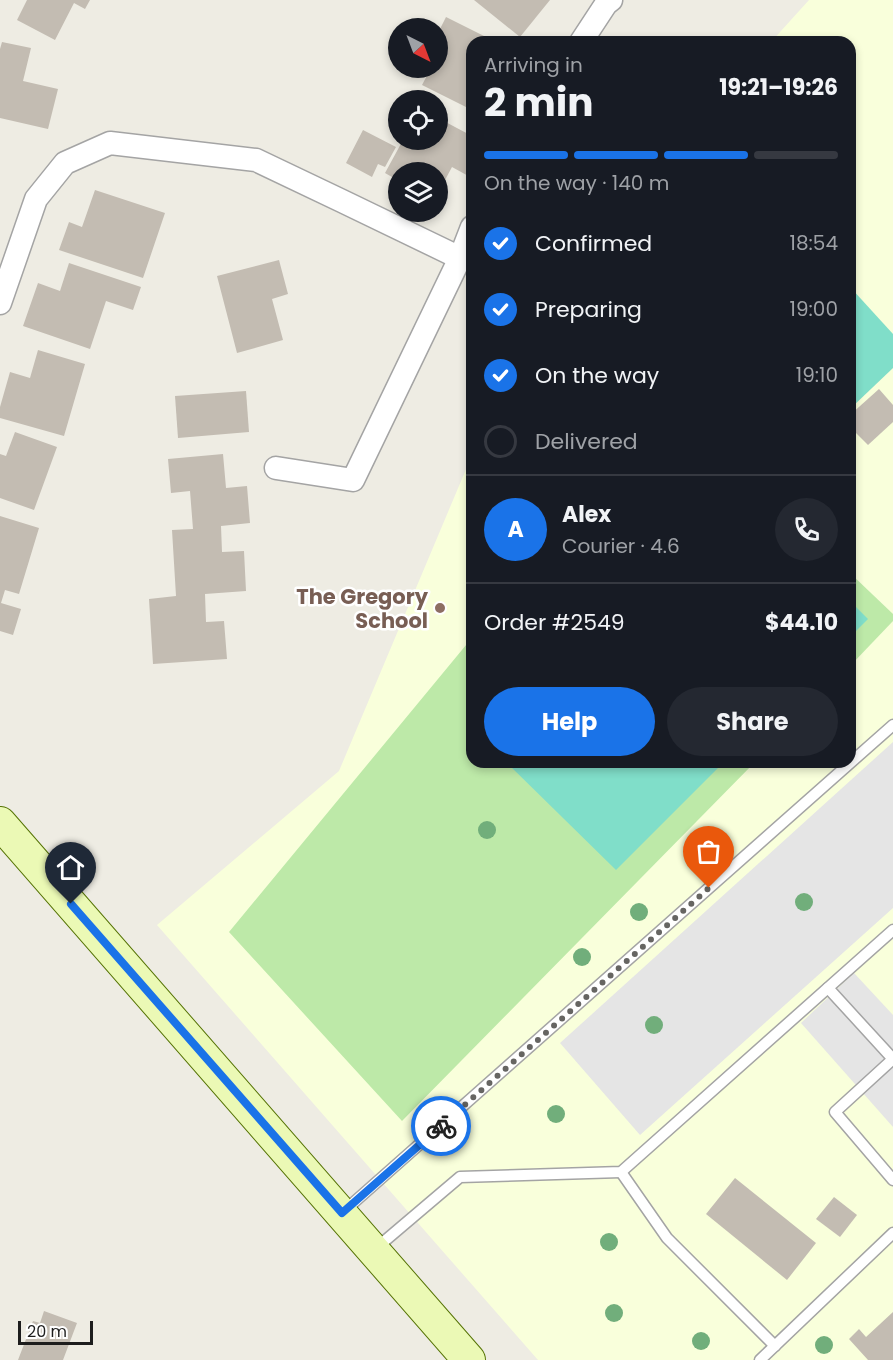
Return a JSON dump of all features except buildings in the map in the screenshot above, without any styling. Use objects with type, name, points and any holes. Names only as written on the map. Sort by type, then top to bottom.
[{"type":"main road","points":[[0,823],[469,1360]]},
{"type":"street","points":[[585,36],[611,0]]},
{"type":"street","points":[[0,303],[36,199],[65,163],[110,142],[256,160],[460,258]]},
{"type":"street","points":[[276,468],[353,480],[466,242]]},
{"type":"lane","points":[[856,758],[893,725]]},
{"type":"lane","points":[[342,1213],[844,768]]},
{"type":"lane","points":[[374,1250],[460,1177],[621,1172],[893,930]]},
{"type":"lane","points":[[828,988],[892,1059],[835,1112],[893,1180]]},
{"type":"lane","points":[[621,1172],[667,1239],[775,1346]]},
{"type":"lane","points":[[760,1360],[893,1233]]},
{"type":"shaded area","name":"The Gregory School","points":[[809,0],[893,0],[893,1360],[538,1360],[157,925],[339,771],[466,469],[466,768],[856,768],[856,36],[776,36]]},
{"type":"shaded area","points":[[856,293],[893,334],[893,368],[856,403]]},
{"type":"shaded area","points":[[856,607],[868,619],[856,631]]},
{"type":"shaded area","points":[[893,742],[893,908],[640,1135],[560,1043]]},
{"type":"shaded area","points":[[512,768],[718,768],[616,870]]},
{"type":"shaded area","points":[[854,973],[893,1015],[893,1127],[801,1023]]},
{"type":"green space","points":[[856,579],[893,614],[893,621],[856,660]]},
{"type":"green space","points":[[466,645],[466,768],[749,768],[402,1121],[229,932]]},
{"type":"way so far","points":[[441,1126],[709,888]]},
{"type":"place","name":"The Gregory School","points":[[440,608]]},
{"type":"route","points":[[71,904],[342,1213],[441,1126]]}]
